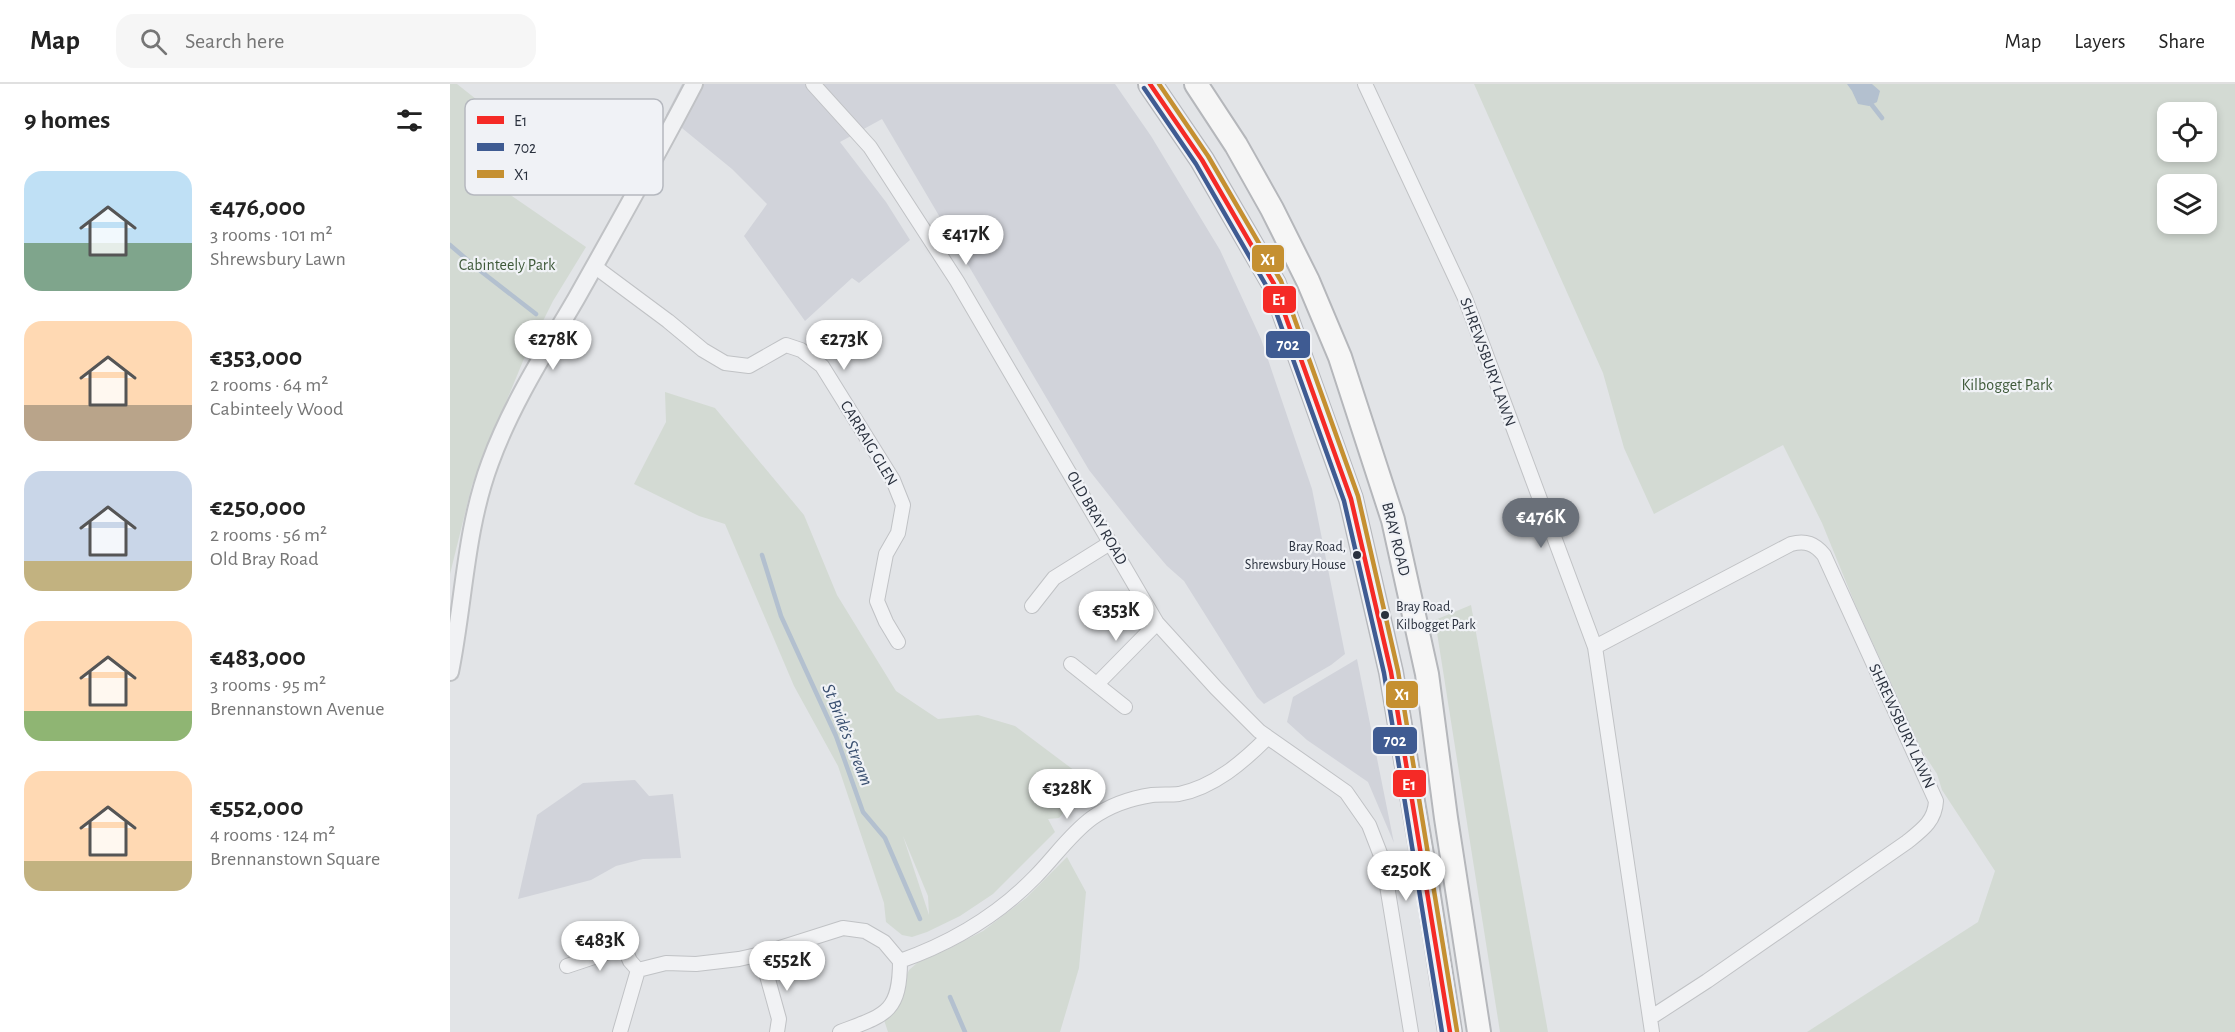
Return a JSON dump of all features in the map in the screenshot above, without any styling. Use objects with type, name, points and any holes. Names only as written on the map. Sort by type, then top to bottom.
[{"type":"highway","name":"BRAY ROAD","points":[[1150,84],[1202,160],[1274,284],[1351,499],[1391,672],[1450,1032]]},
{"type":"highway","name":"BRAY ROAD","points":[[1196,84],[1236,146],[1272,209],[1308,281],[1340,357],[1393,520],[1427,674],[1446,818],[1479,1032]]},
{"type":"street","points":[[663,143],[694,84]]},
{"type":"street","name":"OLD BRAY ROAD","points":[[813,84],[870,147],[957,281],[1051,438],[1157,623],[1216,688],[1267,738],[1346,792],[1369,825],[1383,861],[1411,1032]]},
{"type":"street","name":"SHREWSBURY LAWN","points":[[1365,84],[1465,298],[1595,647],[1652,1032]]},
{"type":"street","points":[[450,672],[480,497],[490,464],[511,414],[536,366],[636,195]]},
{"type":"street","name":"CARRAIG GLEN","points":[[594,267],[668,321],[703,350],[725,363],[749,366],[786,345],[801,350],[822,366],[893,480],[903,505],[898,533],[886,554],[876,601],[898,642]]},
{"type":"street","name":"SHREWSBURY LAWN","points":[[1595,647],[1791,544],[1801,542],[1812,544],[1824,555],[1936,801],[1933,817],[1907,842],[1650,1018]]},
{"type":"street","points":[[1032,606],[1054,578],[1110,543]]},
{"type":"street","points":[[1097,684],[1157,623]]},
{"type":"street","points":[[1071,664],[1125,707]]},
{"type":"street","points":[[900,961],[965,933],[1003,907],[1092,818],[1120,803],[1152,795],[1179,794],[1204,786],[1227,772],[1267,738]]},
{"type":"street","points":[[638,970],[666,963],[696,964],[761,954],[843,928],[865,931],[884,942],[900,961],[900,980],[894,1003],[875,1019],[840,1032]]},
{"type":"street","points":[[567,966],[624,948],[630,961],[638,970]]},
{"type":"street","points":[[761,954],[778,1019],[777,1032]]},
{"type":"street","points":[[620,1032],[638,970]]},
{"type":"shaded area","points":[[682,84],[1115,84],[1151,136],[1220,250],[1261,339],[1312,489],[1345,654],[1331,665],[1264,704],[1257,697],[1184,581],[1167,566],[1089,470],[882,119],[840,142],[886,202],[910,240],[859,283],[852,278],[805,321],[744,236],[767,204],[732,169],[666,115]]},
{"type":"shaded area","points":[[1357,659],[1394,843],[1368,782],[1307,740],[1287,722],[1293,697]]},
{"type":"shaded area","points":[[635,780],[649,796],[673,794],[681,858],[643,859],[616,866],[591,880],[518,899],[537,815],[583,783]]},
{"type":"green space","name":"Cabinteely Park","points":[[450,84],[457,84],[476,99],[465,99],[465,195],[510,195],[586,247],[553,301],[523,361],[472,485],[450,574]]},
{"type":"green space","name":"Kilbogget Park","points":[[1474,84],[2235,84],[2235,1032],[1807,1032],[1978,922],[1995,871],[1942,790],[1937,774],[1922,751],[1855,604],[1822,523],[1783,445],[1654,514],[1624,448],[1603,373]]},
{"type":"green space","points":[[665,392],[715,408],[804,515],[837,595],[896,691],[938,719],[978,715],[1015,726],[1075,771],[1067,782],[1066,810],[1059,818],[1048,819],[1055,832],[993,894],[960,916],[912,937],[902,935],[886,922],[884,903],[838,766],[794,686],[725,524],[699,516],[634,484],[666,422]],"holes":[[[903,836],[928,896],[929,915]]]},
{"type":"green space","points":[[1471,605],[1548,1032],[1500,1032],[1435,620]]},
{"type":"green space","points":[[1067,857],[1086,892],[1079,968],[1060,1032],[888,1032],[884,1020],[890,1015],[909,970],[917,963],[983,931],[1026,898]]},
{"type":"water","points":[[1847,84],[1872,84],[1880,91],[1877,102],[1869,106],[1858,104]]},
{"type":"waterway","points":[[1868,100],[1882,118]]},
{"type":"waterway","name":"St Bride's Stream","points":[[450,245],[536,314]]},
{"type":"waterway","name":"St Bride's Stream","points":[[762,555],[781,616],[836,736],[863,812],[885,838],[920,919]]},
{"type":"waterway","name":"St Bride's Stream","points":[[950,997],[965,1032]]},
{"type":"transit line","name":"E1","points":[[1150,84],[1202,160],[1274,284],[1351,499],[1391,672],[1450,1032]]},
{"type":"transit line","name":"X1","points":[[1159,84],[1208,156],[1281,281],[1358,496],[1398,671],[1457,1031]]},
{"type":"transit line","name":"702","points":[[1144,88],[1196,164],[1267,287],[1344,501],[1384,673],[1442,1032]]},
{"type":"place","name":"Bray Road, Shrewsbury House","points":[[1357,555]]},
{"type":"place","name":"Bray Road, Kilbogget Park","points":[[1385,615]]}]
